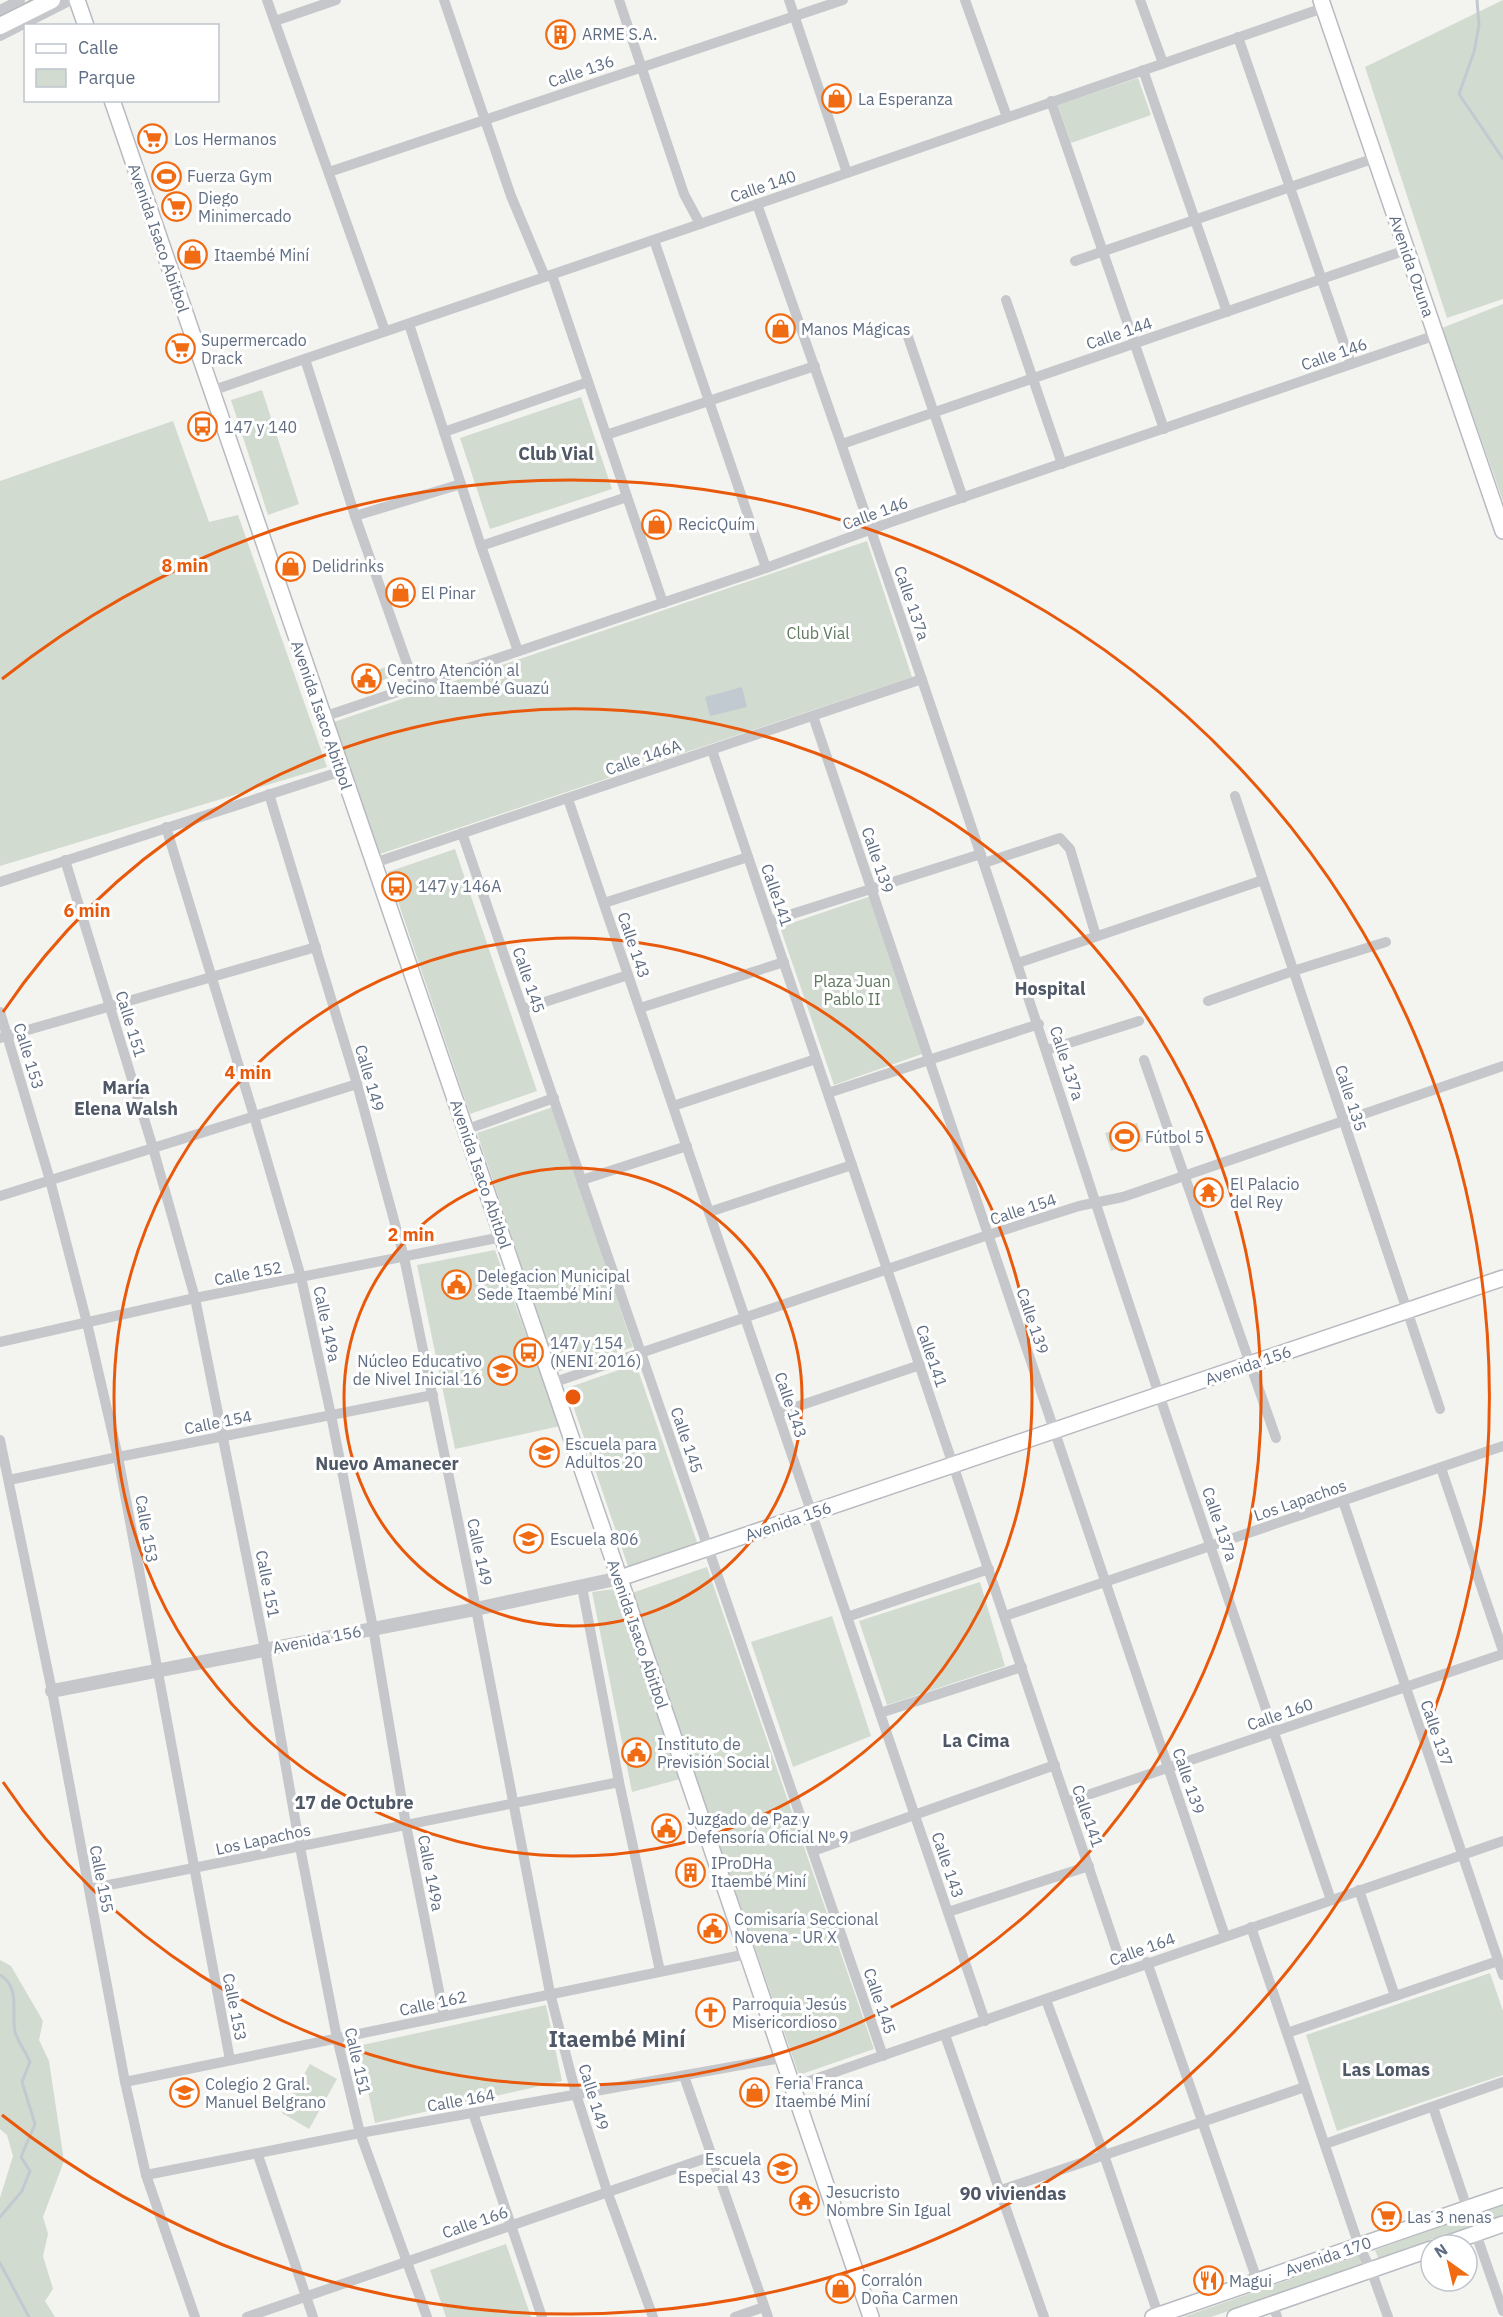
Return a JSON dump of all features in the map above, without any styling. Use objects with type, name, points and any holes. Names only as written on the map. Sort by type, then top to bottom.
[{"type":"highway","points":[[0,26],[52,0]]},
{"type":"main road","points":[[77,0],[85,24]]},
{"type":"main road","name":"Avenida Ozuna","points":[[1322,4],[1503,531]]},
{"type":"main road","name":"Avenida Isaco Abitbol","points":[[112,102],[620,1578],[781,2058],[871,2317]]},
{"type":"main road","name":"Avenida 156","points":[[620,1578],[1503,1278]]},
{"type":"main road","name":"Avenida 170","points":[[1157,2316],[1503,2196]]},
{"type":"main road","points":[[1479,2233],[1503,2224]]},
{"type":"main road","name":"Avenida 170","points":[[1235,2317],[1275,2310],[1371,2270],[1419,2253]]},
{"type":"street","points":[[0,10],[20,0]]},
{"type":"street","points":[[0,36],[71,0]]},
{"type":"street","points":[[267,0],[385,331]]},
{"type":"street","points":[[275,21],[336,0]]},
{"type":"street","points":[[444,0],[511,196],[548,276],[588,382],[663,603]]},
{"type":"street","points":[[619,0],[684,194],[700,224]]},
{"type":"street","points":[[789,0],[847,173]]},
{"type":"street","name":"Calle 136","points":[[328,172],[843,0]]},
{"type":"street","points":[[965,0],[1007,117]]},
{"type":"street","points":[[1140,0],[1163,63]]},
{"type":"street","name":"Calle 140","points":[[211,391],[1238,37],[1322,4]]},
{"type":"street","points":[[1238,37],[1351,364]]},
{"type":"street","points":[[1143,70],[1227,312]]},
{"type":"street","points":[[1051,101],[1164,429]]},
{"type":"street","points":[[1076,261],[1375,158]]},
{"type":"street","name":"Calle 137a","points":[[757,204],[842,444],[1039,1024],[1095,1203],[1331,1900]]},
{"type":"street","points":[[654,240],[766,568]]},
{"type":"street","name":"Calle 144","points":[[842,444],[1406,250]]},
{"type":"street","points":[[1006,300],[1062,464]]},
{"type":"street","points":[[408,324],[518,651]]},
{"type":"street","points":[[907,334],[963,498]]},
{"type":"street","name":"Calle 146","points":[[323,717],[766,568],[1436,335]]},
{"type":"street","points":[[305,359],[415,686]]},
{"type":"street","points":[[606,435],[815,366]]},
{"type":"street","points":[[444,432],[588,382]]},
{"type":"street","points":[[356,516],[461,484]]},
{"type":"street","points":[[481,546],[627,497]]},
{"type":"street","name":"Calle 146A","points":[[374,863],[922,679]]},
{"type":"street","name":"Calle 139","points":[[813,716],[1225,1936]]},
{"type":"street","name":"Calle141","points":[[712,750],[1124,1972]]},
{"type":"street","points":[[0,882],[342,771]]},
{"type":"street","name":"Calle 149","points":[[269,794],[357,1084],[404,1257],[476,1609],[550,1993],[576,2094],[607,2191],[653,2317]]},
{"type":"street","name":"Calle 135","points":[[1235,796],[1440,1409]]},
{"type":"street","name":"Calle 143","points":[[568,799],[985,2021]]},
{"type":"street","name":"Calle 149a","points":[[166,827],[301,1277],[373,1628],[406,1825],[444,2016]]},
{"type":"street","name":"Calle 145","points":[[462,833],[883,2056]]},
{"type":"street","points":[[770,921],[871,889],[1060,838],[1070,849],[1096,936]]},
{"type":"street","points":[[604,903],[748,857]]},
{"type":"street","name":"Calle 151","points":[[65,860],[153,1148],[195,1299],[266,1650],[300,1847],[337,2038],[360,2133],[427,2317]]},
{"type":"street","points":[[1018,963],[1263,880]]},
{"type":"street","points":[[1208,1001],[1386,942]]},
{"type":"street","points":[[4,1037],[316,946]]},
{"type":"street","points":[[640,1008],[784,962]]},
{"type":"street","points":[[523,1009],[628,975]]},
{"type":"street","name":"Calle 153","points":[[0,1012],[4,1037],[50,1180],[87,1323],[118,1457],[230,2060]]},
{"type":"street","points":[[1047,1050],[1139,1021]]},
{"type":"street","points":[[828,1093],[1039,1024]]},
{"type":"street","points":[[673,1106],[816,1059]]},
{"type":"street","points":[[1144,1060],[1276,1438]]},
{"type":"street","name":"Calle 154","points":[[552,1383],[988,1235],[1079,1206],[1122,1197],[1185,1176],[1503,1066]]},
{"type":"street","points":[[0,1196],[357,1084]]},
{"type":"street","points":[[465,1130],[554,1098]]},
{"type":"street","points":[[582,1180],[687,1146]]},
{"type":"street","points":[[709,1212],[852,1165]]},
{"type":"street","name":"Calle 152","points":[[0,1342],[195,1299],[502,1237]]},
{"type":"street","points":[[778,1413],[920,1365]]},
{"type":"street","name":"Calle 154","points":[[9,1480],[433,1395]]},
{"type":"street","name":"Calle 155","points":[[0,1440],[52,1691],[125,2082],[146,2175],[195,2317]]},
{"type":"street","name":"Los Lapachos","points":[[1005,1616],[1503,1446]]},
{"type":"street","points":[[1441,1468],[1503,1652]]},
{"type":"street","name":"Calle 137","points":[[1343,1501],[1503,1976]]},
{"type":"street","points":[[847,1617],[989,1569]]},
{"type":"street","name":"Avenida 156","points":[[52,1691],[476,1609],[620,1578]]},
{"type":"street","points":[[582,1587],[619,1782],[660,1971]]},
{"type":"street","name":"Calle 160","points":[[1067,1802],[1503,1652]]},
{"type":"street","points":[[880,1713],[1022,1667]]},
{"type":"street","points":[[813,1851],[1055,1766]]},
{"type":"street","name":"Los Lapachos","points":[[89,1889],[619,1782]]},
{"type":"street","name":"Calle 164","points":[[792,2087],[1503,1841]]},
{"type":"street","points":[[948,1912],[1089,1866]]},
{"type":"street","points":[[1359,1890],[1395,1996]]},
{"type":"street","points":[[1251,1927],[1359,2246],[1371,2270],[1388,2317]]},
{"type":"street","name":"Calle 162","points":[[125,2082],[747,1954]]},
{"type":"street","points":[[1287,2033],[1498,1961]]},
{"type":"street","points":[[1148,1962],[1257,2280]]},
{"type":"street","points":[[1047,2000],[1104,2155],[1157,2316]]},
{"type":"street","points":[[945,2035],[1044,2317]]},
{"type":"street","name":"Calle 164","points":[[146,2175],[258,2155],[360,2133],[781,2058]]},
{"type":"street","points":[[684,2076],[766,2312],[735,2317]]},
{"type":"street","points":[[1324,2144],[1503,2082]]},
{"type":"street","points":[[1001,2190],[1305,2087]]},
{"type":"street","points":[[1433,2107],[1467,2208]]},
{"type":"street","points":[[473,2113],[542,2317]]},
{"type":"street","points":[[258,2155],[313,2317]]},
{"type":"street","name":"Calle 166","points":[[247,2317],[712,2156]]},
{"type":"street","points":[[1479,2243],[1503,2312]]},
{"type":"green space","points":[[1503,0],[1503,299],[1447,318],[1365,67]]},
{"type":"green space","points":[[1138,78],[1151,115],[1071,143],[1058,105]]},
{"type":"green space","points":[[1503,304],[1503,501],[1442,328]]},
{"type":"green space","points":[[262,390],[299,504],[268,515],[231,400]]},
{"type":"green space","points":[[581,397],[612,489],[490,529],[460,438]]},
{"type":"green space","points":[[173,421],[209,522],[238,515],[327,767],[0,866],[0,481]]},
{"type":"green space","name":"Club Vial","points":[[867,541],[912,677],[380,854],[331,723]]},
{"type":"green space","points":[[391,665],[394,674],[376,683],[372,672]]},
{"type":"green space","points":[[455,849],[537,1091],[470,1114],[388,872]]},
{"type":"green space","name":"Plaza Juan Pablo II","points":[[871,896],[925,1053],[834,1085],[780,927]]},
{"type":"green space","points":[[553,1107],[633,1347],[557,1372],[477,1133]]},
{"type":"green space","name":"Fútbol 5","points":[[1137,1123],[1143,1141],[1111,1151],[1105,1133]]},
{"type":"green space","points":[[495,1250],[560,1426],[455,1449],[417,1265]]},
{"type":"green space","points":[[636,1364],[698,1545],[629,1569],[567,1388]]},
{"type":"green space","points":[[707,1567],[874,2049],[799,2075],[632,1593]]},
{"type":"green space","points":[[980,1582],[1005,1666],[887,1705],[859,1621]]},
{"type":"green space","points":[[614,1589],[680,1779],[632,1792],[592,1592]]},
{"type":"green space","points":[[832,1616],[871,1736],[793,1767],[751,1642]]},
{"type":"green space","points":[[0,1960],[11,1966],[43,2021],[39,2040],[49,2061],[64,2161],[43,2217],[48,2234],[43,2256],[53,2289],[45,2301],[55,2317],[0,2317],[0,2198],[13,2156],[7,2135],[0,2129]]},
{"type":"green space","points":[[1490,1973],[1503,2011],[1503,2075],[1337,2131],[1306,2035]]},
{"type":"green space","points":[[546,2005],[562,2081],[375,2123],[358,2046]]},
{"type":"green space","points":[[310,2064],[337,2079],[309,2129],[282,2113]]},
{"type":"green space","points":[[1503,2205],[1503,2215],[1451,2233],[1423,2233]]},
{"type":"green space","points":[[1419,2235],[1419,2244],[1378,2258],[1375,2250]]},
{"type":"green space","points":[[506,2244],[531,2317],[446,2317],[430,2270]]},
{"type":"green space","points":[[1363,2254],[1366,2263],[1211,2317],[1183,2317]]},
{"type":"shaded area","points":[[742,687],[747,707],[710,716],[705,697]]},
{"type":"waterway","points":[[1477,0],[1479,25],[1474,52],[1459,94],[1503,159]]},
{"type":"waterway","points":[[0,1975],[11,1986],[15,2032],[30,2062],[22,2082],[35,2124],[21,2157],[30,2171],[22,2191],[0,2217]]},
{"type":"waterway","points":[[0,2263],[29,2317]]},
{"type":"place","name":"ARME S.A.","points":[[561,34]]},
{"type":"place","name":"La Esperanza","points":[[837,99]]},
{"type":"place","name":"Los Hermanos","points":[[153,139]]},
{"type":"place","name":"Fuerza Gym","points":[[166,176]]},
{"type":"place","name":"Diego Minimercado","points":[[177,207]]},
{"type":"place","name":"Itaembé Miní","points":[[193,255]]},
{"type":"place","name":"Manos Mágicas","points":[[780,329]]},
{"type":"place","name":"Supermercado Drack","points":[[180,349]]},
{"type":"place","name":"147 y 140","points":[[203,427]]},
{"type":"place","name":"RecicQuím","points":[[657,524]]},
{"type":"place","name":"Delidrinks","points":[[291,566]]},
{"type":"place","name":"El Pinar","points":[[400,593]]},
{"type":"place","name":"Centro Atención al Vecino Itaembé Guazú","points":[[366,679]]},
{"type":"place","name":"147 y 146A","points":[[397,886]]},
{"type":"place","name":"Fútbol 5","points":[[1124,1137]]},
{"type":"place","name":"El Palacio del Rey","points":[[1209,1193]]},
{"type":"place","name":"Delegacion Municipal Sede Itaembé Miní","points":[[456,1285]]},
{"type":"place","name":"147 y 154 (NENI 2016)","points":[[529,1352]]},
{"type":"place","name":"Núcleo Educativo de Nivel Inicial 16","points":[[503,1370]]},
{"type":"place","name":"Escuela para Adultos 20","points":[[544,1453]]},
{"type":"place","name":"Escuela 806","points":[[529,1539]]},
{"type":"place","name":"Instituto de Previsión Social","points":[[636,1753]]},
{"type":"place","name":"Juzgado de Paz y Defensoría Oficial Nº 9","points":[[666,1828]]},
{"type":"place","name":"IProDHa Itaembé Miní","points":[[690,1872]]},
{"type":"place","name":"Comisaría Seccional Novena - UR X","points":[[713,1928]]},
{"type":"place","name":"Parroquia Jesús Misericordioso","points":[[711,2013]]},
{"type":"place","name":"Feria Franca Itaembé Miní","points":[[754,2092]]},
{"type":"place","name":"Colegio 2 Gral. Manuel Belgrano","points":[[184,2093]]},
{"type":"place","name":"Escuela Especial 43","points":[[782,2168]]},
{"type":"place","name":"Jesucristo Nombre Sin Igual","points":[[805,2201]]},
{"type":"place","name":"Las 3 nenas","points":[[1386,2217]]},
{"type":"place","name":"Magui","points":[[1208,2281]]},
{"type":"place","name":"Corralón Doña Carmen","points":[[840,2289]]},
{"type":"district","name":"Club Vial","points":[[556,454]]},
{"type":"district","name":"Hospital","points":[[1050,989]]},
{"type":"district","name":"María Elena Walsh","points":[[126,1098]]},
{"type":"district","name":"Nuevo Amanecer","points":[[387,1464]]},
{"type":"district","name":"La Cima","points":[[976,1741]]},
{"type":"district","name":"17 de Octubre","points":[[354,1803]]},
{"type":"district","name":"Itaembé Miní","points":[[617,2039]]},
{"type":"district","name":"Las Lomas","points":[[1386,2070]]},
{"type":"district","name":"90 viviendas","points":[[1013,2194]]}]
